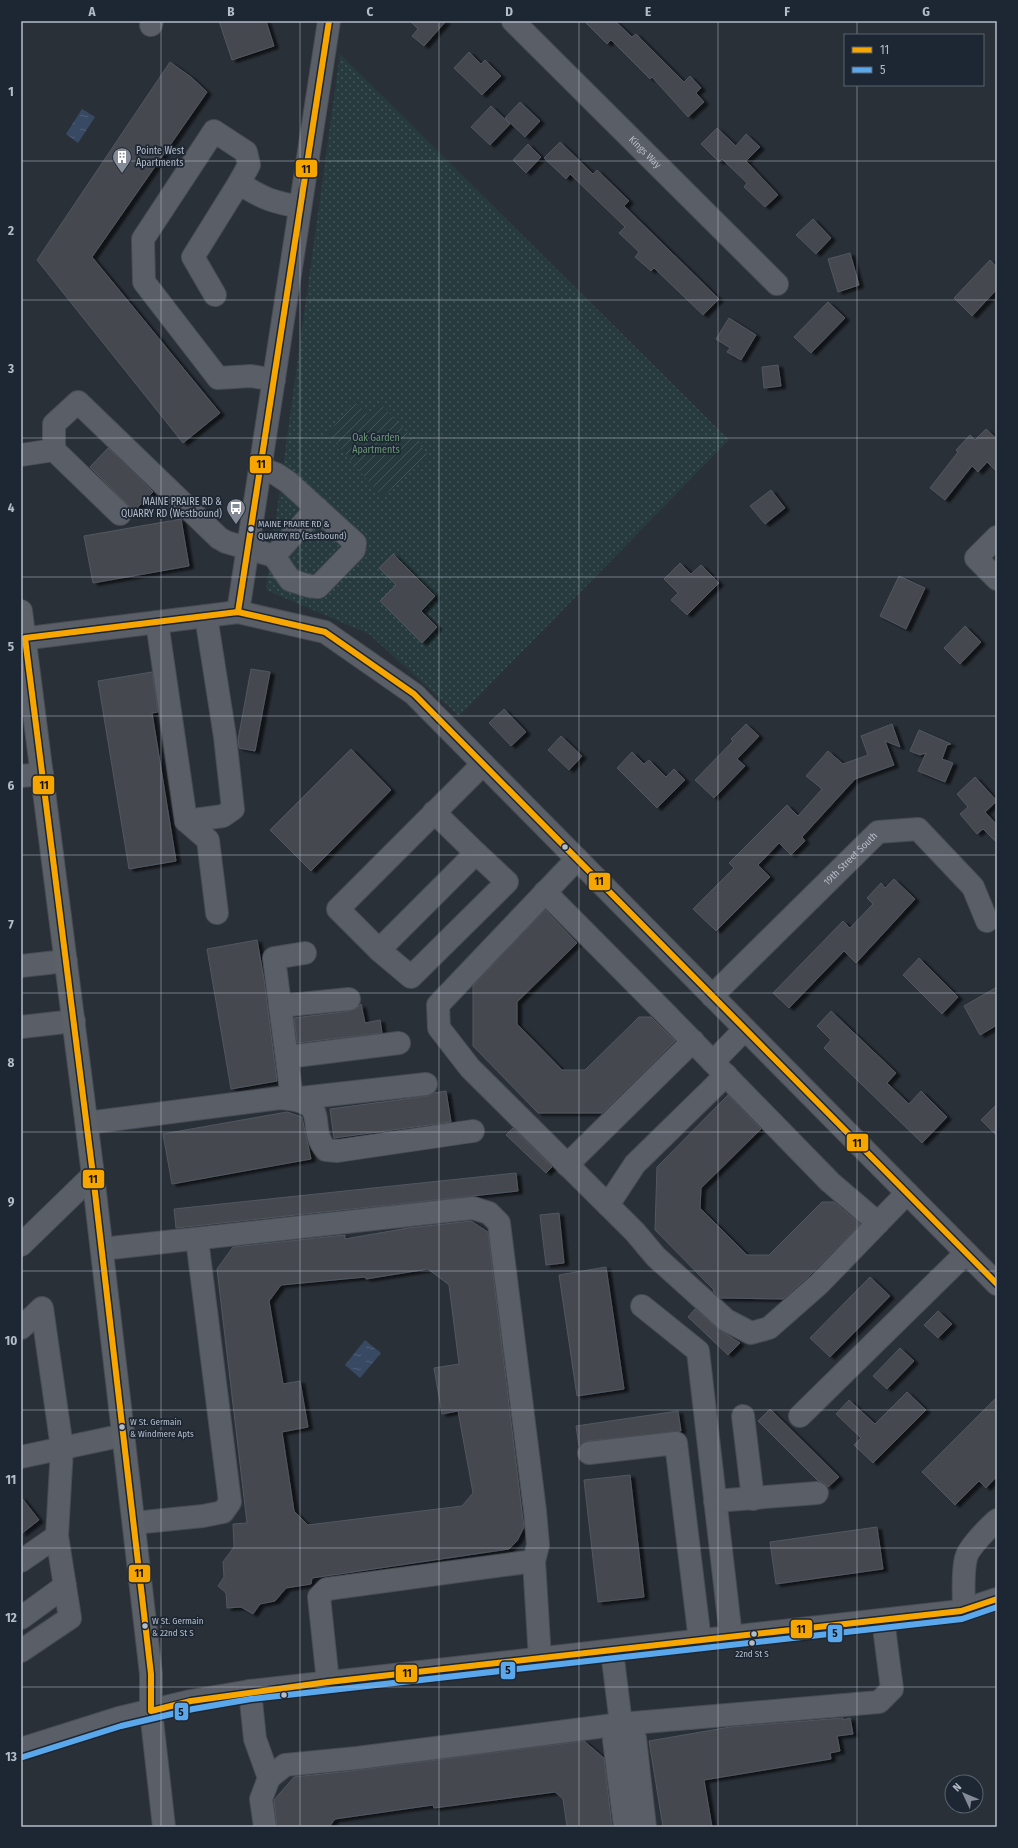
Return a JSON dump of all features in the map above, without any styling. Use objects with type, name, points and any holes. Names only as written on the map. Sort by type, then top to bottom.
[{"type":"main road","points":[[21,611],[31,775],[66,961],[94,1175],[134,1523],[150,1674],[151,1711]]},
{"type":"street","points":[[238,612],[329,21]]},
{"type":"street","name":"Kings Way","points":[[513,21],[777,284]]},
{"type":"street","points":[[215,295],[193,258],[249,166],[246,152],[214,131],[143,239],[144,282],[218,378],[251,376],[274,380]]},
{"type":"street","points":[[239,183],[260,197],[277,203],[300,207]]},
{"type":"street","points":[[120,514],[54,450],[54,424],[78,402],[219,538],[226,542],[274,556],[290,580],[309,586],[318,587],[354,550],[355,542],[288,482],[276,474],[260,468]]},
{"type":"street","points":[[21,455],[54,450]]},
{"type":"street","points":[[274,556],[317,508]]},
{"type":"street","points":[[997,537],[976,558],[997,579]]},
{"type":"street","points":[[23,639],[238,612],[325,632],[414,694],[997,1284]]},
{"type":"street","points":[[186,821],[223,816],[233,809],[225,737],[206,616]]},
{"type":"street","points":[[157,622],[186,821],[208,840],[217,913]]},
{"type":"street","points":[[434,812],[476,854],[507,882],[411,977],[379,950],[338,909],[434,812],[483,764]]},
{"type":"street","name":"19th Street South","points":[[712,996],[878,832],[918,829],[973,887],[987,921]]},
{"type":"street","points":[[379,950],[476,854]]},
{"type":"street","points":[[577,859],[438,1005],[439,1028],[470,1068],[635,1232],[656,1258],[726,1320],[751,1333],[769,1328],[819,1284],[907,1193]]},
{"type":"street","points":[[545,892],[720,1068],[830,1182],[878,1223]]},
{"type":"street","points":[[292,1099],[274,958],[305,953]]},
{"type":"street","points":[[21,966],[66,961]]},
{"type":"street","points":[[280,1006],[350,999]]},
{"type":"street","points":[[21,1028],[74,1021]]},
{"type":"street","points":[[608,1205],[635,1164],[720,1068],[745,1029]]},
{"type":"street","points":[[567,1164],[693,1041]]},
{"type":"street","points":[[287,1057],[399,1043]]},
{"type":"street","points":[[87,1123],[280,1098],[292,1099],[426,1084]]},
{"type":"street","points":[[292,1099],[310,1106],[315,1112],[322,1145],[326,1150],[337,1151],[473,1131]]},
{"type":"street","points":[[21,1245],[94,1175]]},
{"type":"street","points":[[102,1249],[474,1208],[489,1213],[499,1224],[534,1510],[538,1545],[534,1561],[540,1659]]},
{"type":"street","points":[[134,1523],[203,1516],[223,1512],[230,1502],[197,1239]]},
{"type":"street","points":[[800,1416],[966,1253]]},
{"type":"street","points":[[642,1306],[698,1351],[731,1637]]},
{"type":"street","points":[[21,1328],[42,1308],[62,1448],[57,1536],[70,1618],[21,1651]]},
{"type":"street","points":[[743,1416],[752,1499]]},
{"type":"street","points":[[21,1456],[124,1435]]},
{"type":"street","points":[[589,1453],[708,1438]]},
{"type":"street","points":[[676,1443],[700,1641]]},
{"type":"street","points":[[715,1501],[817,1493]]},
{"type":"street","points":[[964,1610],[964,1574],[966,1556],[984,1531],[997,1520]]},
{"type":"street","points":[[21,1562],[57,1536]]},
{"type":"street","points":[[328,1682],[319,1597],[327,1589],[534,1561]]},
{"type":"street","points":[[21,1618],[65,1586]]},
{"type":"street","points":[[21,1749],[119,1718],[191,1701],[250,1691],[883,1620],[964,1610],[997,1599]]},
{"type":"street","points":[[264,1827],[261,1799],[269,1778],[284,1765],[357,1758],[621,1724],[879,1702],[892,1689],[883,1620]]},
{"type":"street","points":[[612,1651],[621,1724],[614,1740],[625,1827]]},
{"type":"street","points":[[250,1691],[255,1739],[269,1778]]},
{"type":"street","points":[[151,1711],[164,1827]]},
{"type":"street","points":[[621,1724],[635,1738],[645,1827]]},
{"type":"green space","points":[[340,54],[729,440],[459,716],[369,634],[266,590]]},
{"type":"green space","name":"Oak Garden Apartments","points":[[354,401],[367,414],[380,403],[429,456],[382,497],[328,434]]},
{"type":"water","points":[[82,109],[95,117],[78,143],[66,134]]},
{"type":"water","points":[[365,1340],[381,1353],[360,1378],[345,1365]]},
{"type":"building","points":[[219,21],[266,21],[274,46],[232,60]]},
{"type":"building","points":[[410,21],[446,21],[424,46],[412,36],[418,29]]},
{"type":"building","points":[[584,21],[615,21],[632,37],[636,34],[684,82],[690,76],[701,88],[696,93],[704,102],[688,117],[652,77],[650,79],[611,40],[607,44]]},
{"type":"building","points":[[469,52],[481,64],[485,60],[501,76],[482,95],[454,68]]},
{"type":"building","name":"Pointe West Apartments","points":[[170,62],[191,77],[207,92],[92,257],[220,413],[183,443],[37,260]]},
{"type":"building","points":[[520,102],[540,121],[525,137],[505,118]]},
{"type":"building","points":[[491,106],[510,124],[490,145],[471,127]]},
{"type":"building","points":[[717,128],[736,146],[746,134],[760,147],[746,161],[778,195],[765,207],[744,187],[747,183],[722,159],[719,162],[701,144]]},
{"type":"building","points":[[560,142],[593,174],[597,170],[629,201],[624,206],[719,299],[703,315],[654,268],[651,271],[635,257],[639,252],[619,233],[625,227],[570,174],[566,179],[544,158]]},
{"type":"building","points":[[528,144],[541,157],[526,173],[513,160]]},
{"type":"building","points":[[813,219],[831,238],[816,254],[796,235]]},
{"type":"building","points":[[850,253],[859,285],[838,292],[828,259]]},
{"type":"building","points":[[990,260],[997,267],[997,289],[972,316],[954,298]]},
{"type":"building","points":[[828,302],[845,318],[811,353],[794,337]]},
{"type":"building","points":[[729,318],[756,335],[741,360],[727,352],[730,348],[716,339]]},
{"type":"building","points":[[778,365],[781,386],[764,388],[762,367]]},
{"type":"building","points":[[986,429],[997,439],[997,472],[987,462],[978,472],[972,466],[945,500],[930,488],[958,452],[956,450],[970,435],[975,440]]},
{"type":"building","points":[[108,448],[153,492],[134,511],[90,467]]},
{"type":"building","points":[[771,490],[785,508],[765,524],[750,506]]},
{"type":"building","points":[[181,519],[189,566],[93,583],[84,536]]},
{"type":"building","points":[[393,554],[435,596],[421,611],[437,627],[422,643],[380,601],[396,585],[379,568]]},
{"type":"building","points":[[680,563],[691,574],[701,565],[719,583],[687,615],[671,600],[678,593],[664,579]]},
{"type":"building","points":[[899,576],[925,588],[906,629],[880,616]]},
{"type":"building","points":[[965,626],[981,642],[960,664],[944,648]]},
{"type":"building","points":[[251,669],[270,672],[255,751],[239,748],[238,740]]},
{"type":"building","points":[[152,672],[158,712],[152,713],[176,861],[129,869],[98,681]]},
{"type":"building","points":[[504,709],[526,732],[511,746],[489,723]]},
{"type":"building","points":[[746,724],[759,736],[737,759],[745,766],[714,798],[695,780],[733,741],[731,739]]},
{"type":"building","points":[[892,724],[900,747],[885,741],[894,765],[855,779],[802,837],[805,841],[791,855],[779,843],[758,865],[770,877],[716,931],[693,909],[734,868],[729,863],[787,805],[798,816],[822,789],[806,776],[828,751],[843,764],[868,755],[861,736]]},
{"type":"building","points":[[919,730],[951,744],[947,745],[942,759],[953,763],[945,782],[918,771],[926,753],[920,755],[910,751]]},
{"type":"building","points":[[561,736],[582,756],[569,770],[548,750]]},
{"type":"building","points":[[351,749],[391,790],[311,871],[270,830]]},
{"type":"building","points":[[632,752],[644,764],[649,760],[666,777],[674,769],[685,780],[657,808],[617,768]]},
{"type":"building","points":[[975,777],[997,801],[985,812],[997,825],[997,843],[983,829],[977,834],[960,814],[968,807],[957,794]]},
{"type":"building","points":[[894,879],[915,899],[856,963],[844,951],[789,1008],[773,993],[843,921],[850,928],[873,904],[867,898],[881,883],[885,888]]},
{"type":"building","points":[[545,910],[577,943],[517,1002],[517,1024],[562,1070],[585,1070],[639,1017],[651,1017],[675,1041],[602,1113],[538,1113],[473,1046],[473,986]]},
{"type":"building","points":[[257,940],[264,979],[277,1081],[231,1089],[207,949]]},
{"type":"building","points":[[919,958],[958,997],[942,1014],[903,975]]},
{"type":"building","points":[[997,987],[997,1025],[980,1035],[964,1006]]},
{"type":"building","points":[[361,1004],[365,1023],[380,1020],[382,1033],[297,1043],[294,1018],[350,1011],[356,1009]]},
{"type":"building","points":[[831,1011],[896,1073],[887,1083],[909,1104],[921,1091],[947,1117],[922,1143],[824,1048],[831,1040],[817,1026]]},
{"type":"building","points":[[446,1091],[451,1122],[334,1138],[330,1109],[427,1096]]},
{"type":"building","points":[[728,1095],[761,1129],[701,1188],[700,1208],[747,1255],[769,1255],[822,1202],[834,1202],[860,1224],[810,1275],[783,1299],[720,1298],[655,1230],[657,1167]]},
{"type":"building","points":[[997,1104],[997,1136],[981,1120]]},
{"type":"building","points":[[287,1112],[302,1117],[311,1159],[172,1184],[163,1134]]},
{"type":"building","points":[[513,1128],[552,1167],[546,1173],[506,1135]]},
{"type":"building","points":[[516,1173],[518,1191],[176,1228],[174,1209]]},
{"type":"building","points":[[559,1213],[564,1263],[546,1265],[540,1215]]},
{"type":"building","points":[[471,1221],[488,1232],[524,1527],[517,1541],[509,1549],[312,1578],[311,1584],[286,1588],[275,1601],[260,1604],[253,1614],[241,1607],[227,1608],[226,1593],[218,1586],[224,1577],[223,1562],[234,1547],[233,1524],[247,1523],[217,1269],[233,1247],[345,1235],[345,1239],[408,1228]],"holes":[[[428,1269],[449,1285],[459,1364],[434,1368],[442,1414],[458,1411],[473,1493],[462,1506],[308,1525],[294,1511],[282,1432],[308,1427],[300,1381],[283,1384],[269,1301],[281,1285],[365,1277],[366,1279]]]},
{"type":"building","points":[[606,1267],[624,1389],[577,1396],[559,1275]]},
{"type":"building","points":[[870,1277],[890,1296],[830,1357],[810,1338]]},
{"type":"building","points":[[695,1309],[718,1329],[740,1343],[728,1355],[688,1317]]},
{"type":"building","points":[[938,1311],[952,1324],[938,1338],[924,1325]]},
{"type":"building","points":[[900,1348],[914,1361],[887,1389],[873,1376]]},
{"type":"building","points":[[907,1392],[926,1410],[873,1463],[854,1445],[861,1438],[836,1414],[849,1400],[875,1424]]},
{"type":"building","points":[[997,1397],[997,1476],[986,1488],[979,1481],[955,1505],[922,1472]]},
{"type":"building","points":[[770,1409],[839,1477],[828,1487],[823,1482],[818,1481],[758,1421]]},
{"type":"building","points":[[678,1411],[681,1431],[588,1441],[579,1446],[576,1426]]},
{"type":"building","points":[[630,1475],[644,1597],[598,1602],[584,1480]]},
{"type":"building","points":[[21,1497],[39,1520],[21,1534]]},
{"type":"building","points":[[877,1527],[883,1569],[776,1584],[770,1542]]},
{"type":"building","points":[[843,1718],[843,1720],[850,1718],[853,1734],[837,1736],[840,1751],[830,1753],[831,1759],[704,1780],[712,1827],[663,1827],[649,1741],[730,1727]]},
{"type":"building","points":[[584,1741],[604,1758],[612,1827],[567,1827],[563,1799],[555,1792],[434,1808],[433,1805],[335,1819],[329,1827],[277,1827],[274,1800],[294,1777]]},
{"type":"transit line","name":"11","points":[[238,612],[329,21]]},
{"type":"transit line","name":"11","points":[[997,1284],[414,694],[325,632],[238,612],[25,638],[93,1175],[151,1674],[151,1711],[191,1701],[328,1682],[961,1611],[997,1599]]},
{"type":"transit line","name":"5","points":[[23,1757],[121,1726],[193,1709],[251,1699],[962,1619],[997,1607]]},
{"type":"place","name":"Pointe West Apartments","points":[[122,174]]},
{"type":"place","name":"MAINE PRAIRE RD & QUARRY RD (Westbound)","points":[[236,525]]},
{"type":"place","name":"MAINE PRAIRE RD & QUARRY RD (Eastbound)","points":[[251,529]]},
{"type":"place","name":"W St. Germain & Windmere Apts","points":[[122,1427]]},
{"type":"place","name":"W St. Germain & 22nd St S","points":[[145,1626]]},
{"type":"place","name":"22nd St S","points":[[752,1643]]}]
